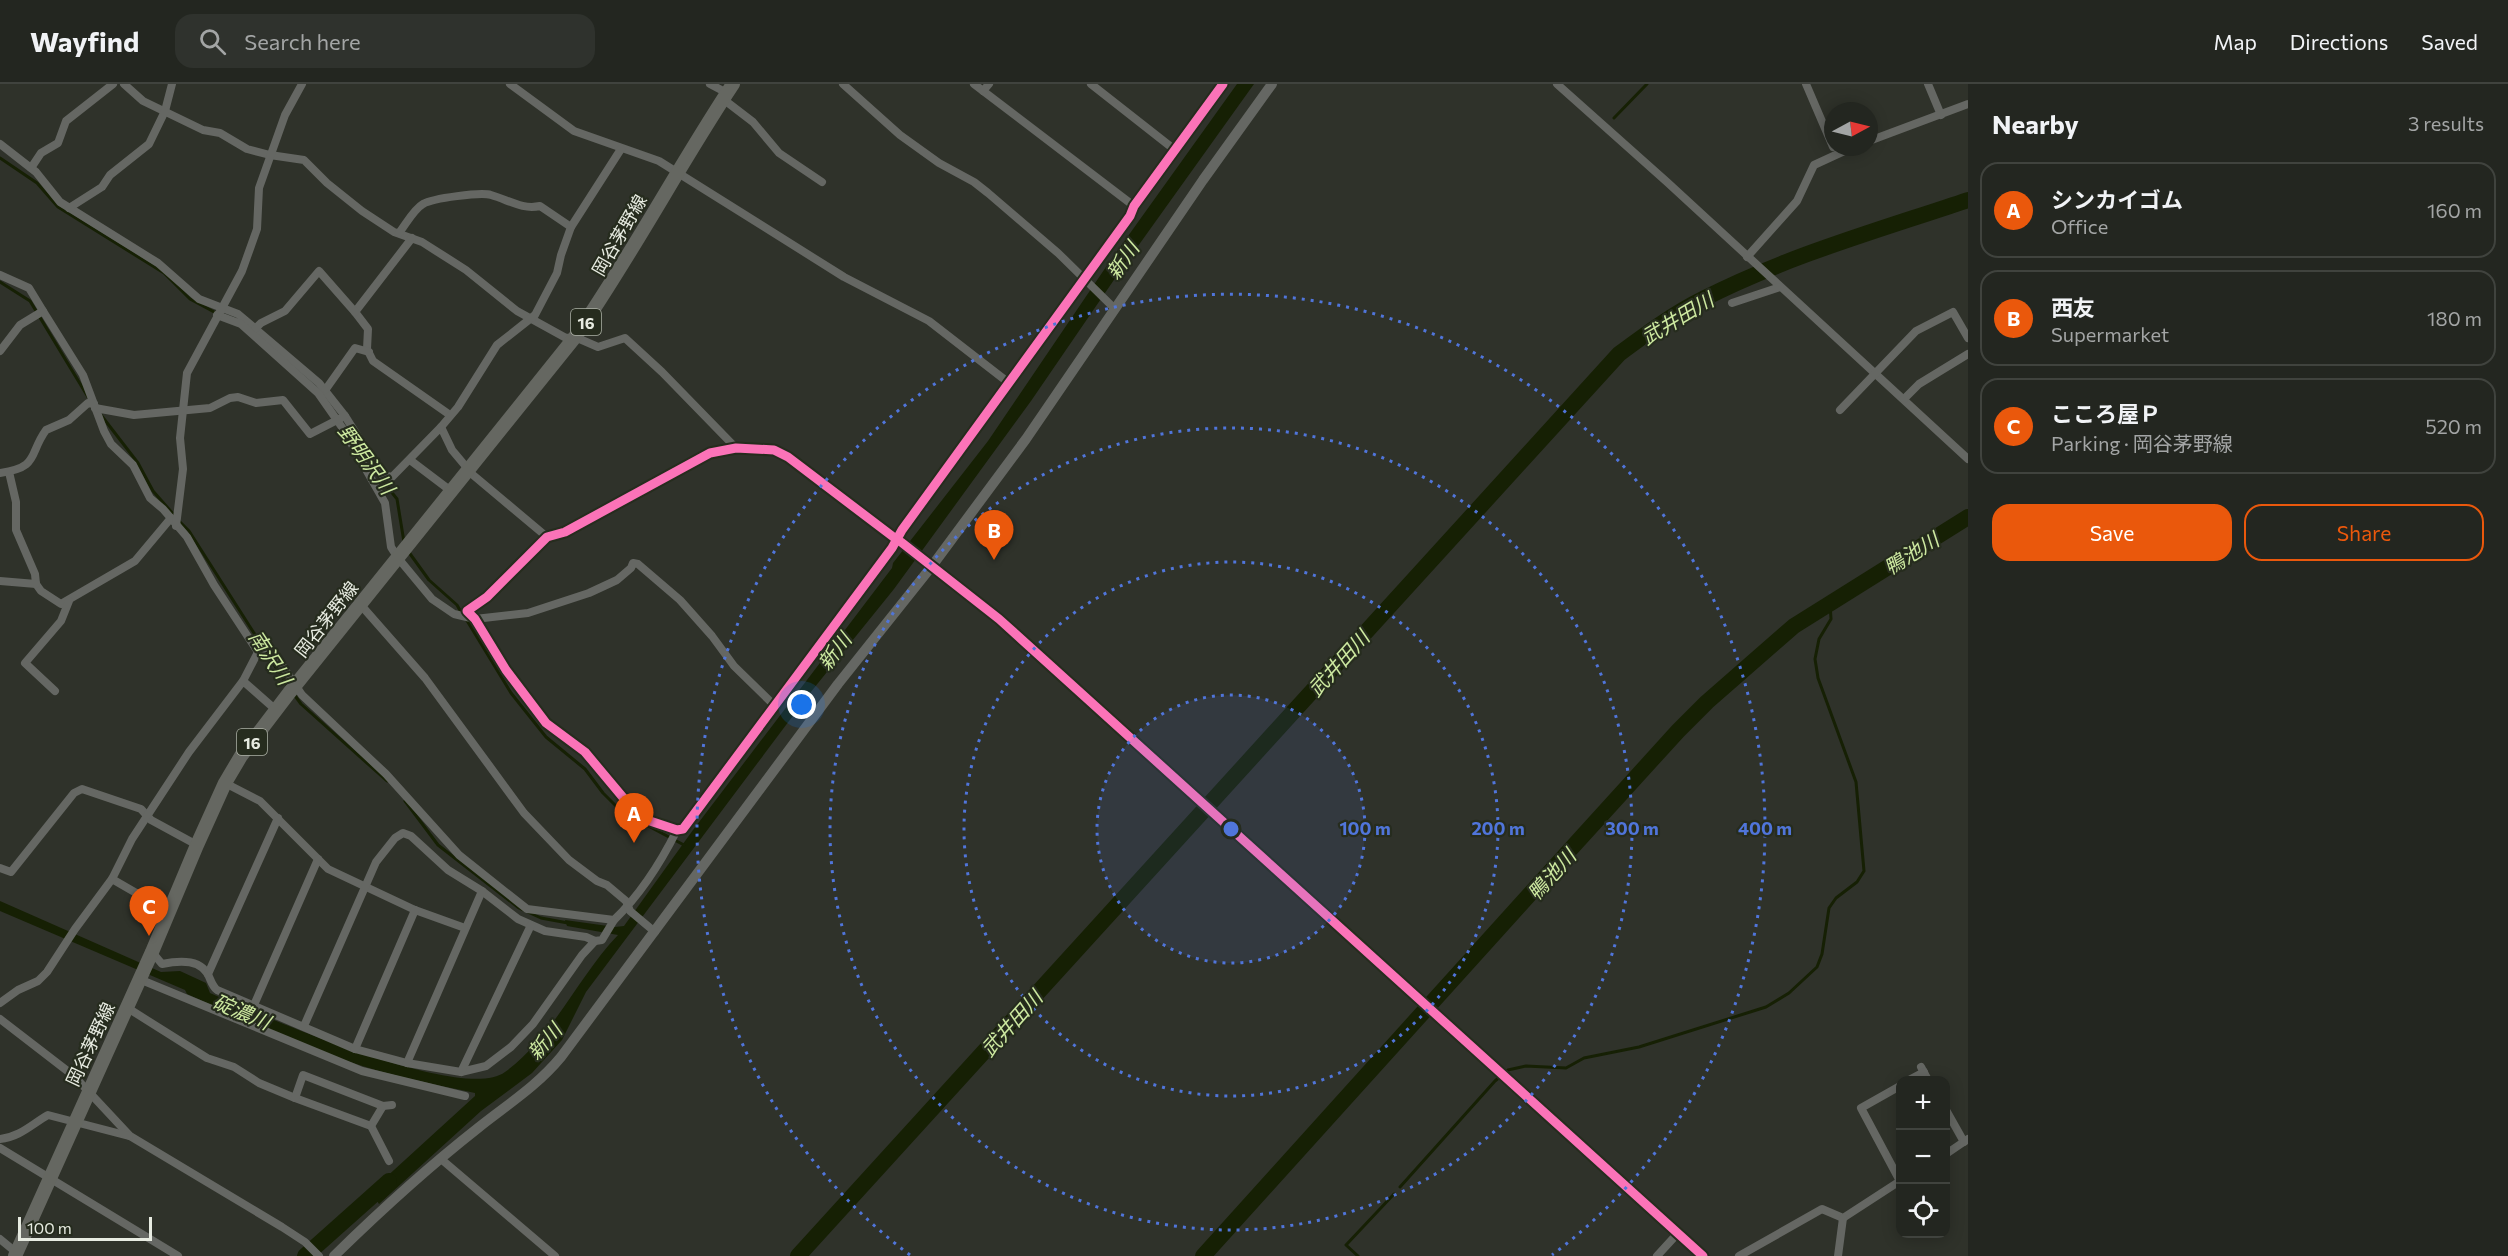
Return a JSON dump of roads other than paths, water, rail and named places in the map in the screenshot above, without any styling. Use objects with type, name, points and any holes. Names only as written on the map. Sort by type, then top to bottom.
[{"type":"main road","name":"岡谷茅野線","points":[[16,1255],[150,957],[197,845],[225,783],[241,756],[575,337],[606,293],[728,92]]},
{"type":"street","points":[[31,168],[41,153],[58,143],[66,121],[113,84]]},
{"type":"street","points":[[124,84],[143,101],[203,130],[220,133],[247,149],[304,160],[343,196],[394,232],[412,238],[466,270],[517,311],[566,338],[575,337],[598,347],[625,338],[662,372],[736,448]]},
{"type":"street","points":[[69,208],[102,187],[111,175],[149,144],[165,111],[172,84]]},
{"type":"street","points":[[302,84],[285,115],[270,155],[260,188],[257,229],[242,271],[187,373],[183,409],[180,438],[183,469],[173,522],[135,561],[69,601],[61,604],[41,591],[36,584],[35,574],[16,530],[16,502],[4,473],[28,463],[34,457],[46,430],[69,420],[88,403],[122,415],[134,416],[183,409],[210,408],[230,398],[238,397],[256,403],[283,400],[310,434],[345,416]]},
{"type":"street","points":[[510,84],[574,131],[659,161],[844,277],[929,321],[1009,383]]},
{"type":"street","points":[[710,84],[728,92],[779,153],[822,182]]},
{"type":"street","points":[[843,84],[900,135],[939,163],[974,182],[988,193],[1058,253],[1111,306]]},
{"type":"street","points":[[974,84],[986,88],[1134,206]]},
{"type":"street","points":[[1092,84],[1175,150]]},
{"type":"street","points":[[1223,84],[1134,206],[1130,216],[1086,282],[1009,383],[899,540],[683,830],[644,819],[631,807],[585,752],[546,723],[493,651],[475,619],[467,612],[487,597],[547,537],[565,532],[710,453],[736,448],[763,448],[788,457],[899,540],[999,619],[1703,1256]]},
{"type":"street","points":[[334,1256],[391,1201],[542,1080],[651,929],[928,563],[1026,439],[1111,306],[1272,84]]},
{"type":"street","points":[[1557,84],[1968,459]]},
{"type":"street","points":[[1806,84],[1824,126]]},
{"type":"street","points":[[1928,84],[1941,115]]},
{"type":"street","points":[[1878,138],[1968,104]]},
{"type":"street","points":[[0,144],[31,168],[60,202],[158,263],[199,299],[241,324],[318,393],[336,420],[357,441],[382,475],[392,477],[458,407],[497,345],[529,317],[535,315],[557,273],[571,227],[621,149]]},
{"type":"street","points":[[1748,257],[1797,201],[1814,165],[1825,156]]},
{"type":"street","points":[[399,233],[421,205],[435,200],[477,193],[507,200],[527,209],[540,206],[571,227]]},
{"type":"street","points":[[355,312],[412,238]]},
{"type":"street","points":[[256,328],[285,311],[319,271],[368,329],[369,352],[373,360],[450,415]]},
{"type":"street","points":[[0,275],[28,288],[83,375],[111,444],[133,465],[150,498],[187,537],[214,585],[258,652]]},
{"type":"street","points":[[1732,303],[1779,286]]},
{"type":"street","points":[[0,351],[20,325],[43,311]]},
{"type":"street","points":[[220,311],[238,314],[326,389],[345,416],[357,441]]},
{"type":"street","points":[[1840,410],[1916,331],[1953,312],[1968,338]]},
{"type":"street","points":[[326,389],[355,348],[369,352]]},
{"type":"street","points":[[1904,399],[1919,384],[1968,354]]},
{"type":"street","points":[[441,427],[452,450],[469,469],[488,488],[547,537]]},
{"type":"street","points":[[357,441],[351,443],[385,503],[391,547],[404,550],[432,599],[454,614],[475,619],[528,613],[589,594],[617,580],[631,568],[633,563],[638,564],[680,600],[712,636],[734,666],[774,705]]},
{"type":"street","points":[[410,460],[451,491]]},
{"type":"street","points":[[0,580],[36,584]]},
{"type":"street","points":[[55,691],[25,663],[61,621],[69,601]]},
{"type":"street","points":[[360,604],[425,678],[524,813],[569,860],[597,881],[607,885],[626,901],[629,909],[651,929]]},
{"type":"street","points":[[0,1003],[18,990],[38,981],[47,972],[112,879],[146,816],[189,752],[243,681],[258,652],[269,646],[302,695],[386,774],[459,855],[527,909],[614,920]]},
{"type":"street","points":[[243,681],[276,710]]},
{"type":"street","points":[[225,783],[260,801],[328,869],[415,910],[465,928]]},
{"type":"street","points":[[0,868],[11,872],[74,793],[82,789],[141,808],[146,816],[197,845]]},
{"type":"street","points":[[208,974],[278,818]]},
{"type":"street","points":[[304,1026],[376,862],[395,838],[403,833],[411,836],[448,870],[482,891],[518,920],[545,931],[586,937],[595,941],[602,940],[614,920],[629,909],[670,846],[677,830]]},
{"type":"street","points":[[254,1005],[318,859]]},
{"type":"street","points":[[112,879],[169,912]]},
{"type":"street","points":[[407,1063],[482,891]]},
{"type":"street","points":[[355,1049],[415,910]]},
{"type":"street","points":[[461,1072],[531,925]]},
{"type":"street","points":[[150,957],[162,964],[187,961],[204,969],[217,990],[355,1049],[407,1063],[461,1072],[486,1066],[511,1047],[533,1024],[582,955],[595,941]]},
{"type":"street","points":[[140,978],[362,1071],[465,1096]]},
{"type":"street","points":[[126,1007],[207,1058],[234,1067],[259,1083],[295,1098],[371,1126],[389,1161]]},
{"type":"street","points":[[0,1019],[74,1076],[130,1136],[282,1227],[307,1244],[318,1255]]},
{"type":"street","points":[[295,1098],[303,1076],[387,1105],[371,1126]]},
{"type":"street","points":[[1896,1088],[1861,1108],[1896,1174]]},
{"type":"street","points":[[0,1140],[23,1133],[33,1123],[48,1114],[130,1136]]},
{"type":"street","points":[[1950,1116],[1966,1141],[1950,1151]]},
{"type":"street","points":[[0,1148],[50,1176],[178,1256]]},
{"type":"street","points":[[441,1159],[555,1256]]},
{"type":"street","points":[[1838,1256],[1843,1218],[1896,1184]]},
{"type":"street","points":[[1739,1256],[1822,1209],[1843,1218]]},
{"type":"street","points":[[1657,1256],[1678,1233]]},
{"type":"street","points":[[0,1239],[16,1255]]},
{"type":"water","name":"碇濃川","points":[[1237,84],[1254,84],[1118,274],[1031,401],[894,589],[810,693],[586,992],[562,1040],[532,1073],[481,1111],[379,1204],[371,1191],[475,1096],[475,1093],[394,1075],[326,1054],[187,994],[185,990],[0,911],[0,901],[161,972],[180,971],[206,983],[210,993],[271,1019],[406,1067],[448,1076],[482,1079],[505,1072],[538,1041],[590,969],[618,935],[567,926],[565,920],[615,927],[624,926],[693,830],[892,568],[893,563],[988,441],[1108,264]]},
{"type":"waterway","points":[[1614,118],[1647,84]]},
{"type":"waterway","name":"野明沢川","points":[[0,158],[37,183],[58,207],[164,273],[190,299],[216,313]]},
{"type":"waterway","name":"武井田川","points":[[798,1256],[1619,354],[1681,311],[1735,284],[1800,257],[1968,200]]},
{"type":"waterway","name":"南沢川","points":[[0,282],[30,301],[88,397]]},
{"type":"waterway","name":"南沢川","points":[[101,415],[138,463],[153,491],[175,516]]},
{"type":"waterway","name":"野明沢川","points":[[357,446],[368,460]]},
{"type":"waterway","name":"野明沢川","points":[[378,475],[397,499],[404,542]]},
{"type":"waterway","name":"鴨池川","points":[[1203,1256],[1678,731],[1707,702],[1794,626],[1968,517]]},
{"type":"waterway","name":"南沢川","points":[[179,521],[189,531],[289,688]]},
{"type":"waterway","name":"野明沢川","points":[[408,551],[429,580],[457,605],[462,614]]},
{"type":"waterway","points":[[1400,1187],[1495,1081],[1508,1070],[1526,1066],[1566,1068],[1584,1058],[1639,1047],[1766,1007],[1789,993],[1817,967],[1822,954],[1829,908],[1836,898],[1857,882],[1864,871],[1856,782],[1818,678],[1815,659],[1819,639],[1831,619],[1830,604]]},
{"type":"waterway","name":"野明沢川","points":[[466,619],[511,693],[546,737],[585,769],[603,793],[622,812],[684,845]]},
{"type":"waterway","name":"南沢川","points":[[293,693],[301,704],[387,781]]},
{"type":"waterway","name":"南沢川","points":[[405,801],[438,845],[519,908],[541,918],[568,923]]},
{"type":"waterway","name":"新川","points":[[305,1256],[389,1181]]},
{"type":"waterway","points":[[1358,1256],[1346,1245],[1394,1194]]},
{"type":"place","name":"西友","points":[[994,560]]},
{"type":"place","name":"シンカイゴム","points":[[634,843]]},
{"type":"place","name":"こころ屋Ｐ","points":[[149,936]]}]
